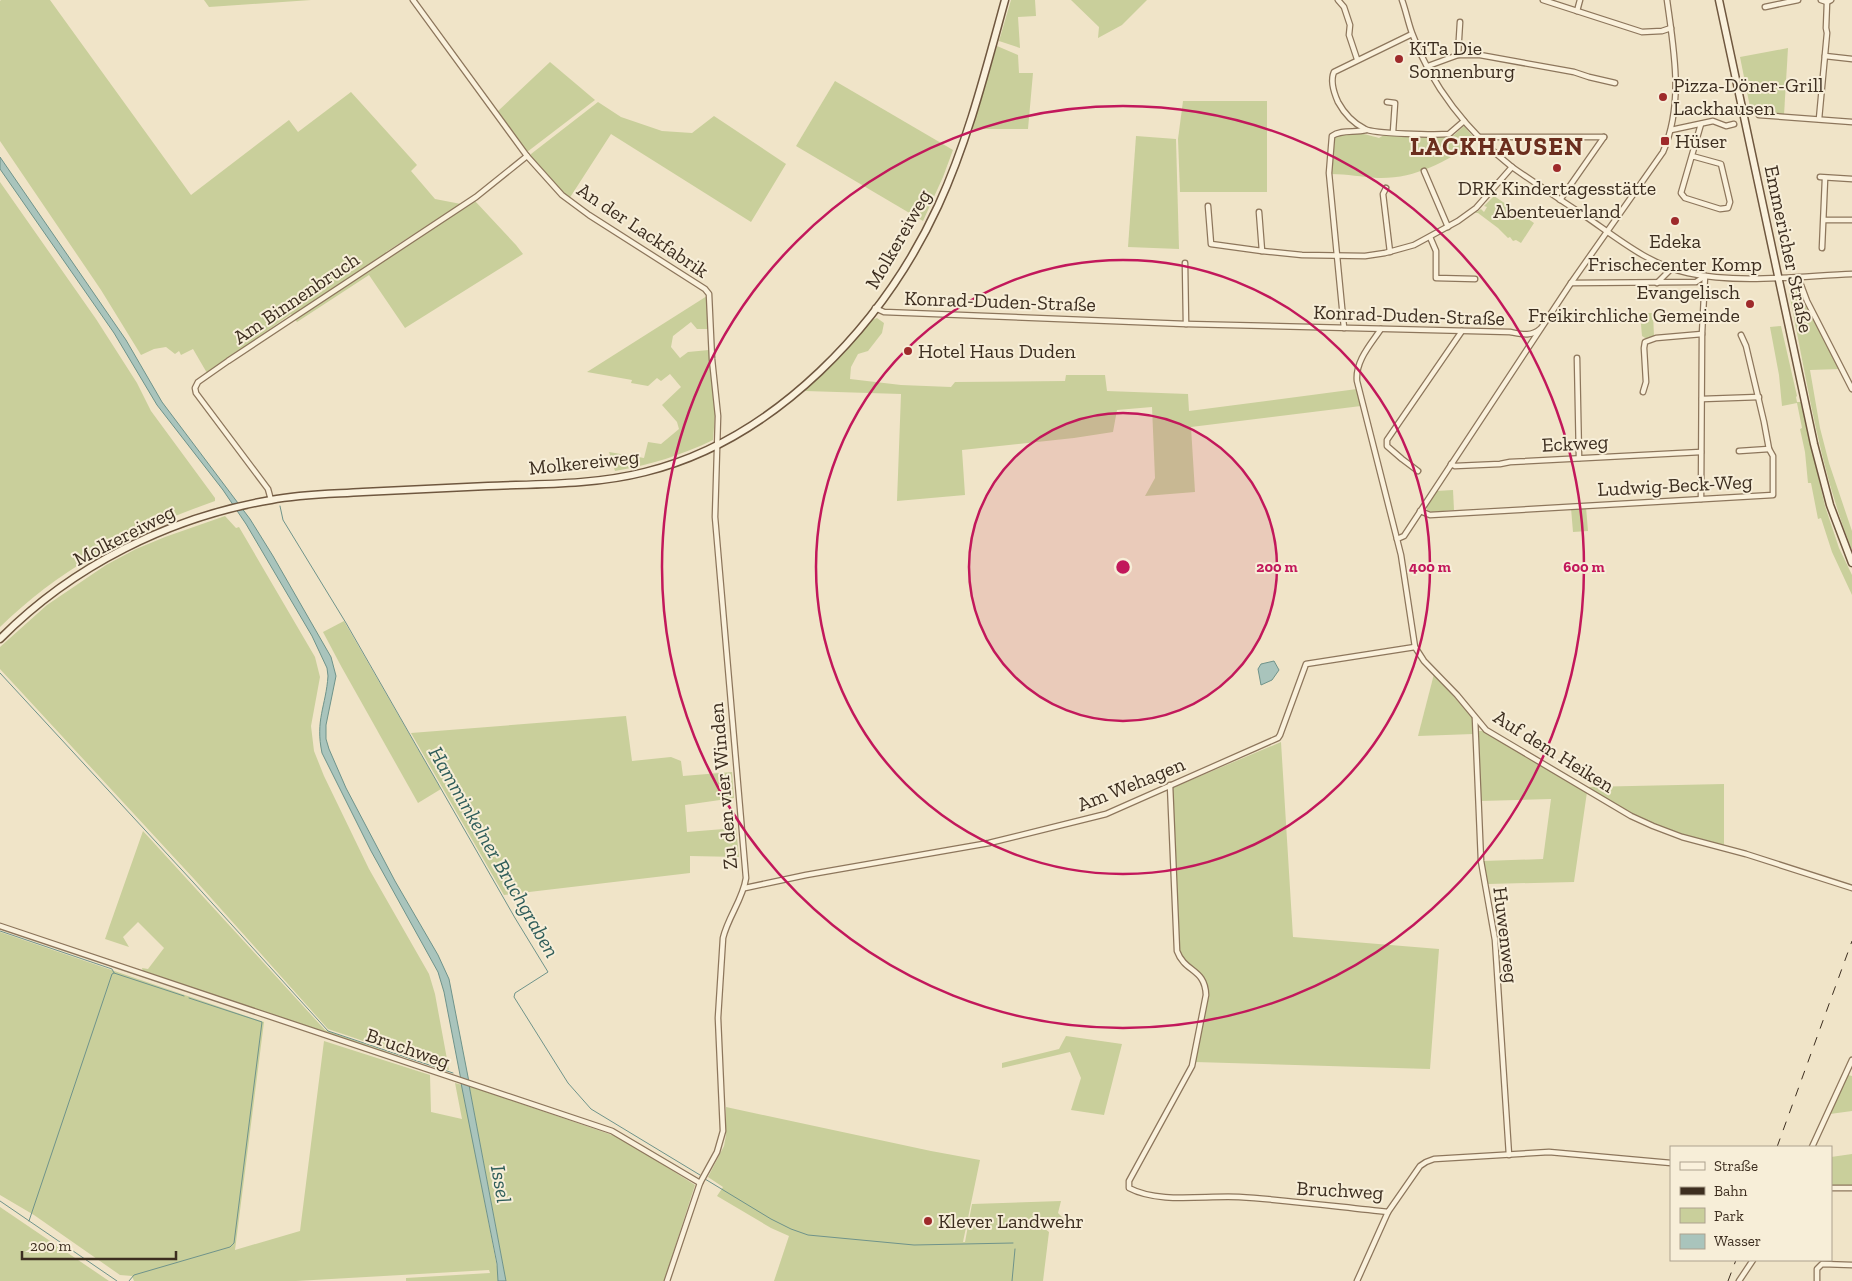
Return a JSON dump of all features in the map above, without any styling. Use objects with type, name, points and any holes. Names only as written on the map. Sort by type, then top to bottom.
[{"type":"main road","name":"Molkereiweg","points":[[0,640],[15,624],[44,600],[103,560],[163,530],[229,509],[271,500],[314,494],[598,480],[647,472],[718,446],[761,420],[810,381],[842,349],[875,308],[915,250],[949,181],[966,133],[1006,0]]},
{"type":"main road","name":"Emmericher Straße","points":[[1718,0],[1814,444],[1830,505],[1852,563]]},
{"type":"street","name":"An der Lackfabrik","points":[[413,0],[526,156],[570,202],[705,289],[710,300],[712,359],[718,416],[718,446]]},
{"type":"street","points":[[1338,0],[1344,7],[1350,25],[1349,35],[1357,59]]},
{"type":"street","points":[[1402,0],[1412,34],[1447,99],[1492,152],[1638,252],[1664,267],[1704,276],[1730,278],[1852,274]]},
{"type":"street","points":[[1543,0],[1642,32],[1662,31],[1671,28]]},
{"type":"street","points":[[1577,11],[1580,0]]},
{"type":"street","points":[[1398,540],[1404,536],[1570,283],[1658,160],[1672,130],[1676,90],[1676,62],[1667,0]]},
{"type":"street","points":[[1765,7],[1798,0]]},
{"type":"street","points":[[1819,119],[1829,1],[1821,0]]},
{"type":"street","points":[[1458,55],[1460,22]]},
{"type":"street","points":[[1412,34],[1357,59],[1334,72],[1332,76],[1336,98],[1342,109],[1351,120],[1366,130],[1379,133],[1449,134],[1464,121]]},
{"type":"street","points":[[1428,66],[1458,55],[1480,55],[1574,72],[1615,83]]},
{"type":"street","points":[[1825,56],[1852,59]]},
{"type":"street","points":[[1387,102],[1395,103],[1393,132]]},
{"type":"street","points":[[1759,115],[1852,122]]},
{"type":"street","points":[[1672,130],[1713,121],[1726,126],[1734,124]]},
{"type":"street","points":[[1692,156],[1721,164],[1730,202],[1728,208],[1720,209],[1683,197],[1681,193],[1701,124]]},
{"type":"street","points":[[1344,328],[1329,173],[1332,136],[1338,132],[1366,130]]},
{"type":"street","points":[[1478,137],[1604,137],[1560,200]]},
{"type":"street","name":"Am Binnenbruch","points":[[271,500],[268,489],[196,393],[195,388],[198,382],[476,197],[526,156]]},
{"type":"street","points":[[1208,206],[1211,244],[1302,255],[1365,256],[1390,252],[1414,245],[1458,222],[1476,208],[1512,167]]},
{"type":"street","points":[[1424,171],[1448,227]]},
{"type":"street","points":[[1822,248],[1824,220],[1822,178],[1852,179]]},
{"type":"street","points":[[1386,188],[1383,194],[1390,252]]},
{"type":"street","points":[[1259,212],[1262,251]]},
{"type":"street","points":[[1824,220],[1852,220]]},
{"type":"street","points":[[1430,237],[1436,251],[1436,278],[1475,279]]},
{"type":"street","points":[[1185,263],[1186,324]]},
{"type":"street","points":[[1657,283],[1671,269]]},
{"type":"street","points":[[1570,283],[1696,282],[1704,276]]},
{"type":"street","points":[[1701,499],[1704,276]]},
{"type":"street","points":[[1798,277],[1807,300],[1852,389]]},
{"type":"street","name":"Konrad-Duden-Straße","points":[[875,308],[884,312],[1186,324],[1528,334],[1540,329]]},
{"type":"street","name":"Auf dem Heiken","points":[[1381,329],[1361,359],[1356,373],[1398,540],[1415,647],[1424,661],[1457,695],[1486,730],[1631,816],[1682,837],[1746,854],[1852,888]]},
{"type":"street","points":[[1418,471],[1386,446],[1387,440],[1462,331]]},
{"type":"street","points":[[1643,392],[1646,382],[1645,342],[1656,338],[1702,334]]},
{"type":"street","points":[[1739,451],[1769,449],[1746,346],[1741,335]]},
{"type":"street","points":[[1577,358],[1579,458]]},
{"type":"street","points":[[1702,399],[1758,397]]},
{"type":"street","name":"Zu den vier Winden","points":[[700,1182],[717,1152],[722,1131],[718,1018],[723,938],[726,926],[744,888],[746,878],[715,518],[718,446]]},
{"type":"street","name":"Ludwig-Beck-Weg","points":[[1420,511],[1430,515],[1773,495],[1773,456],[1769,449]]},
{"type":"street","name":"Eckweg","points":[[1451,464],[1455,466],[1500,464],[1701,452]]},
{"type":"street","name":"Am Wehagen","points":[[744,888],[806,875],[989,844],[1106,814],[1278,738],[1306,664],[1415,647]]},
{"type":"street","name":"Huwenweg","points":[[1475,718],[1481,861],[1495,940],[1509,1155]]},
{"type":"street","name":"Bruchweg","points":[[1170,785],[1177,951],[1180,960],[1203,979],[1206,985],[1206,995],[1192,1066],[1129,1181],[1128,1185],[1133,1190],[1160,1196],[1238,1197],[1388,1212],[1420,1166],[1434,1159],[1549,1152],[1670,1163]]},
{"type":"street","name":"Bruchweg","points":[[0,926],[612,1132],[700,1182]]},
{"type":"street","points":[[1812,1146],[1852,1060]]},
{"type":"street","points":[[667,1281],[700,1182]]},
{"type":"street","points":[[1832,1188],[1852,1188]]},
{"type":"street","points":[[1357,1281],[1388,1212]]},
{"type":"street","points":[[1739,1281],[1753,1261]]},
{"type":"street","points":[[1817,1281],[1817,1270],[1822,1264],[1852,1265]]},
{"type":"green space","points":[[1,0],[50,0],[191,195],[289,120],[298,132],[351,92],[417,165],[411,171],[435,199],[461,204],[386,252],[388,256],[475,201],[523,254],[405,328],[369,275],[297,322],[291,314],[207,373],[193,349],[181,355],[179,351],[175,354],[166,347],[154,349],[141,355],[101,290],[0,141]]},
{"type":"green space","points":[[204,0],[311,0],[209,7]]},
{"type":"green space","points":[[1011,0],[1035,0],[1036,16],[1018,17],[1020,48],[999,41]]},
{"type":"green space","points":[[1071,0],[1147,0],[1122,25],[1098,38],[1099,27]]},
{"type":"green space","points":[[997,46],[1018,55],[1019,73],[1033,73],[1028,129],[972,129]]},
{"type":"green space","points":[[1788,48],[1784,115],[1751,112],[1740,57]]},
{"type":"green space","points":[[550,62],[595,100],[527,152],[497,112]]},
{"type":"green space","points":[[835,81],[953,150],[923,221],[796,146]]},
{"type":"green space","points":[[1183,101],[1267,101],[1267,192],[1180,192],[1178,139]]},
{"type":"green space","points":[[598,102],[621,117],[662,131],[692,133],[714,116],[786,164],[751,222],[611,134],[569,199],[530,157],[531,154]]},
{"type":"green space","points":[[1464,126],[1478,143],[1429,168],[1392,178],[1331,174],[1335,138],[1344,133],[1350,132],[1379,138],[1384,135],[1446,137],[1454,135]]},
{"type":"green space","points":[[1136,136],[1176,139],[1179,249],[1128,247]]},
{"type":"green space","points":[[0,182],[96,319],[137,383],[151,411],[215,498],[215,501],[156,524],[100,552],[49,586],[0,627]]},
{"type":"green space","points":[[1494,196],[1534,223],[1521,243],[1516,240],[1513,241],[1510,237],[1508,238],[1498,228],[1478,213],[1475,213],[1481,209],[1484,212],[1487,207],[1484,206]]},
{"type":"green space","points":[[1797,284],[1803,301],[1840,369],[1810,370],[1820,428],[1829,463],[1852,531],[1852,550],[1822,455],[1808,390],[1789,293],[1791,288]]},
{"type":"green space","points":[[707,296],[708,329],[697,329],[691,322],[673,336],[671,347],[680,358],[688,352],[709,350],[715,414],[713,440],[666,459],[615,471],[609,452],[644,458],[648,442],[661,444],[679,429],[677,422],[662,405],[681,387],[670,374],[661,381],[657,378],[648,386],[631,383],[632,380],[587,372]]},
{"type":"green space","points":[[1640,313],[1653,313],[1654,336],[1647,339],[1642,336]]},
{"type":"green space","points":[[877,318],[884,323],[882,333],[868,351],[858,354],[851,367],[850,379],[901,385],[951,387],[955,382],[1065,381],[1066,375],[1105,375],[1107,391],[1188,394],[1189,411],[1357,389],[1361,406],[1191,427],[1195,492],[1145,496],[1155,478],[1152,407],[1117,410],[1113,432],[962,450],[965,495],[897,501],[901,394],[805,391],[846,351],[872,320]]},
{"type":"green space","points":[[1781,326],[1797,402],[1801,402],[1825,506],[1839,548],[1852,575],[1852,595],[1832,552],[1821,518],[1818,519],[1811,483],[1808,483],[1805,452],[1800,429],[1802,428],[1797,403],[1782,406],[1779,375],[1770,327]]},
{"type":"green space","points":[[1453,490],[1454,510],[1432,512],[1427,510],[1427,505],[1436,491]]},
{"type":"green space","points":[[1586,507],[1588,531],[1573,532],[1571,508]]},
{"type":"green space","points":[[225,516],[236,528],[239,527],[315,657],[320,677],[311,726],[314,751],[369,869],[429,974],[435,994],[449,1070],[328,1029],[195,880],[0,669],[0,647],[47,605],[106,565],[136,549]]},
{"type":"green space","points":[[344,621],[441,789],[418,803],[323,632]]},
{"type":"green space","points":[[1434,674],[1472,717],[1473,734],[1418,736]]},
{"type":"green space","points":[[626,716],[632,761],[671,757],[681,761],[683,776],[732,772],[734,798],[685,805],[687,832],[736,828],[739,857],[690,856],[690,873],[504,895],[411,733]]},
{"type":"green space","points":[[1477,731],[1485,731],[1587,792],[1574,882],[1488,884],[1483,861],[1543,859],[1551,799],[1480,801]]},
{"type":"green space","points":[[1281,742],[1293,937],[1439,949],[1430,1069],[1195,1062],[1208,985],[1178,951],[1172,788]]},
{"type":"green space","points":[[1724,784],[1724,846],[1682,835],[1632,815],[1586,787]]},
{"type":"green space","points":[[143,831],[325,1030],[399,1056],[398,1058],[143,972],[142,968],[148,969],[164,948],[138,922],[123,937],[129,947],[105,939]]},
{"type":"green space","points":[[0,932],[264,1022],[235,1250],[300,1231],[324,1041],[430,1075],[431,1112],[462,1119],[455,1083],[462,1085],[498,1272],[498,1281],[406,1281],[406,1278],[490,1273],[489,1270],[296,1281],[134,1281],[132,1276],[120,1275],[34,1215],[0,1195]]},
{"type":"green space","points":[[1066,1036],[1122,1044],[1104,1115],[1071,1110],[1081,1078],[1070,1052],[1002,1068],[1002,1063],[1059,1049]]},
{"type":"green space","points":[[1848,1075],[1852,1076],[1852,1111],[1830,1114]]},
{"type":"green space","points":[[469,1085],[621,1138],[695,1185],[664,1281],[506,1281]]},
{"type":"green space","points":[[726,1107],[980,1160],[963,1242],[965,1242],[972,1204],[1061,1201],[1058,1213],[1065,1220],[1045,1229],[1049,1232],[1043,1281],[774,1281],[789,1236],[771,1228],[717,1196],[723,1187],[708,1177],[724,1146]]},
{"type":"green space","points":[[1852,1154],[1852,1186],[1832,1186],[1832,1157]]},
{"type":"green space","points":[[0,1207],[109,1281],[0,1281]]},
{"type":"water","points":[[0,157],[126,340],[162,402],[250,519],[331,657],[336,676],[326,725],[326,739],[329,749],[346,788],[395,881],[438,955],[449,979],[469,1082],[461,1080],[444,992],[438,972],[371,851],[322,753],[320,722],[328,676],[327,668],[312,636],[246,524],[223,490],[157,405],[114,333],[0,169]]},
{"type":"water","points":[[1274,661],[1279,670],[1272,680],[1261,685],[1258,669],[1261,664]]},
{"type":"water","points":[[461,1083],[469,1085],[506,1281],[498,1281],[497,1264]]},
{"type":"waterway","name":"Hamminkelner Bruchgraben","points":[[280,506],[283,520],[346,623],[515,918],[548,972],[515,993],[514,997],[568,1083],[591,1109],[700,1175]]},
{"type":"waterway","points":[[0,673],[328,1031],[453,1073]]},
{"type":"waterway","points":[[0,931],[112,969],[114,973],[184,996]]},
{"type":"waterway","points":[[29,1221],[112,974],[114,973]]},
{"type":"waterway","points":[[129,1281],[134,1275],[230,1247],[234,1243],[262,1022],[189,998]]},
{"type":"waterway","name":"Hamminkelner Bruchgraben","points":[[705,1179],[771,1219],[808,1235],[914,1245],[1013,1243]]},
{"type":"waterway","points":[[0,1201],[117,1281]]},
{"type":"waterway","name":"Hamminkelner Bruchgraben","points":[[1012,1281],[1015,1249]]},
{"type":"railway","points":[[1777,1146],[1852,941]]},
{"type":"railway","points":[[1728,1281],[1736,1261]]},
{"type":"place","name":"KiTa Die Sonnenburg","points":[[1399,59]]},
{"type":"place","name":"Pizza-Döner-Grill Lackhausen","points":[[1663,97]]},
{"type":"place","name":"Hüser","points":[[1665,141]]},
{"type":"place","name":"DRK Kindertagesstätte Abenteuerland","points":[[1557,168]]},
{"type":"place","name":"Edeka Frischecenter Komp","points":[[1675,221]]},
{"type":"place","name":"Evangelisch Freikirchliche Gemeinde","points":[[1750,304]]},
{"type":"place","name":"Hotel Haus Duden","points":[[908,351]]},
{"type":"place","name":"Klever Landwehr","points":[[928,1221]]},
{"type":"district","name":"LACKHAUSEN","points":[[1497,146]]},
{"type":"water label","name":"Issel","points":[[501,1184]]}]
